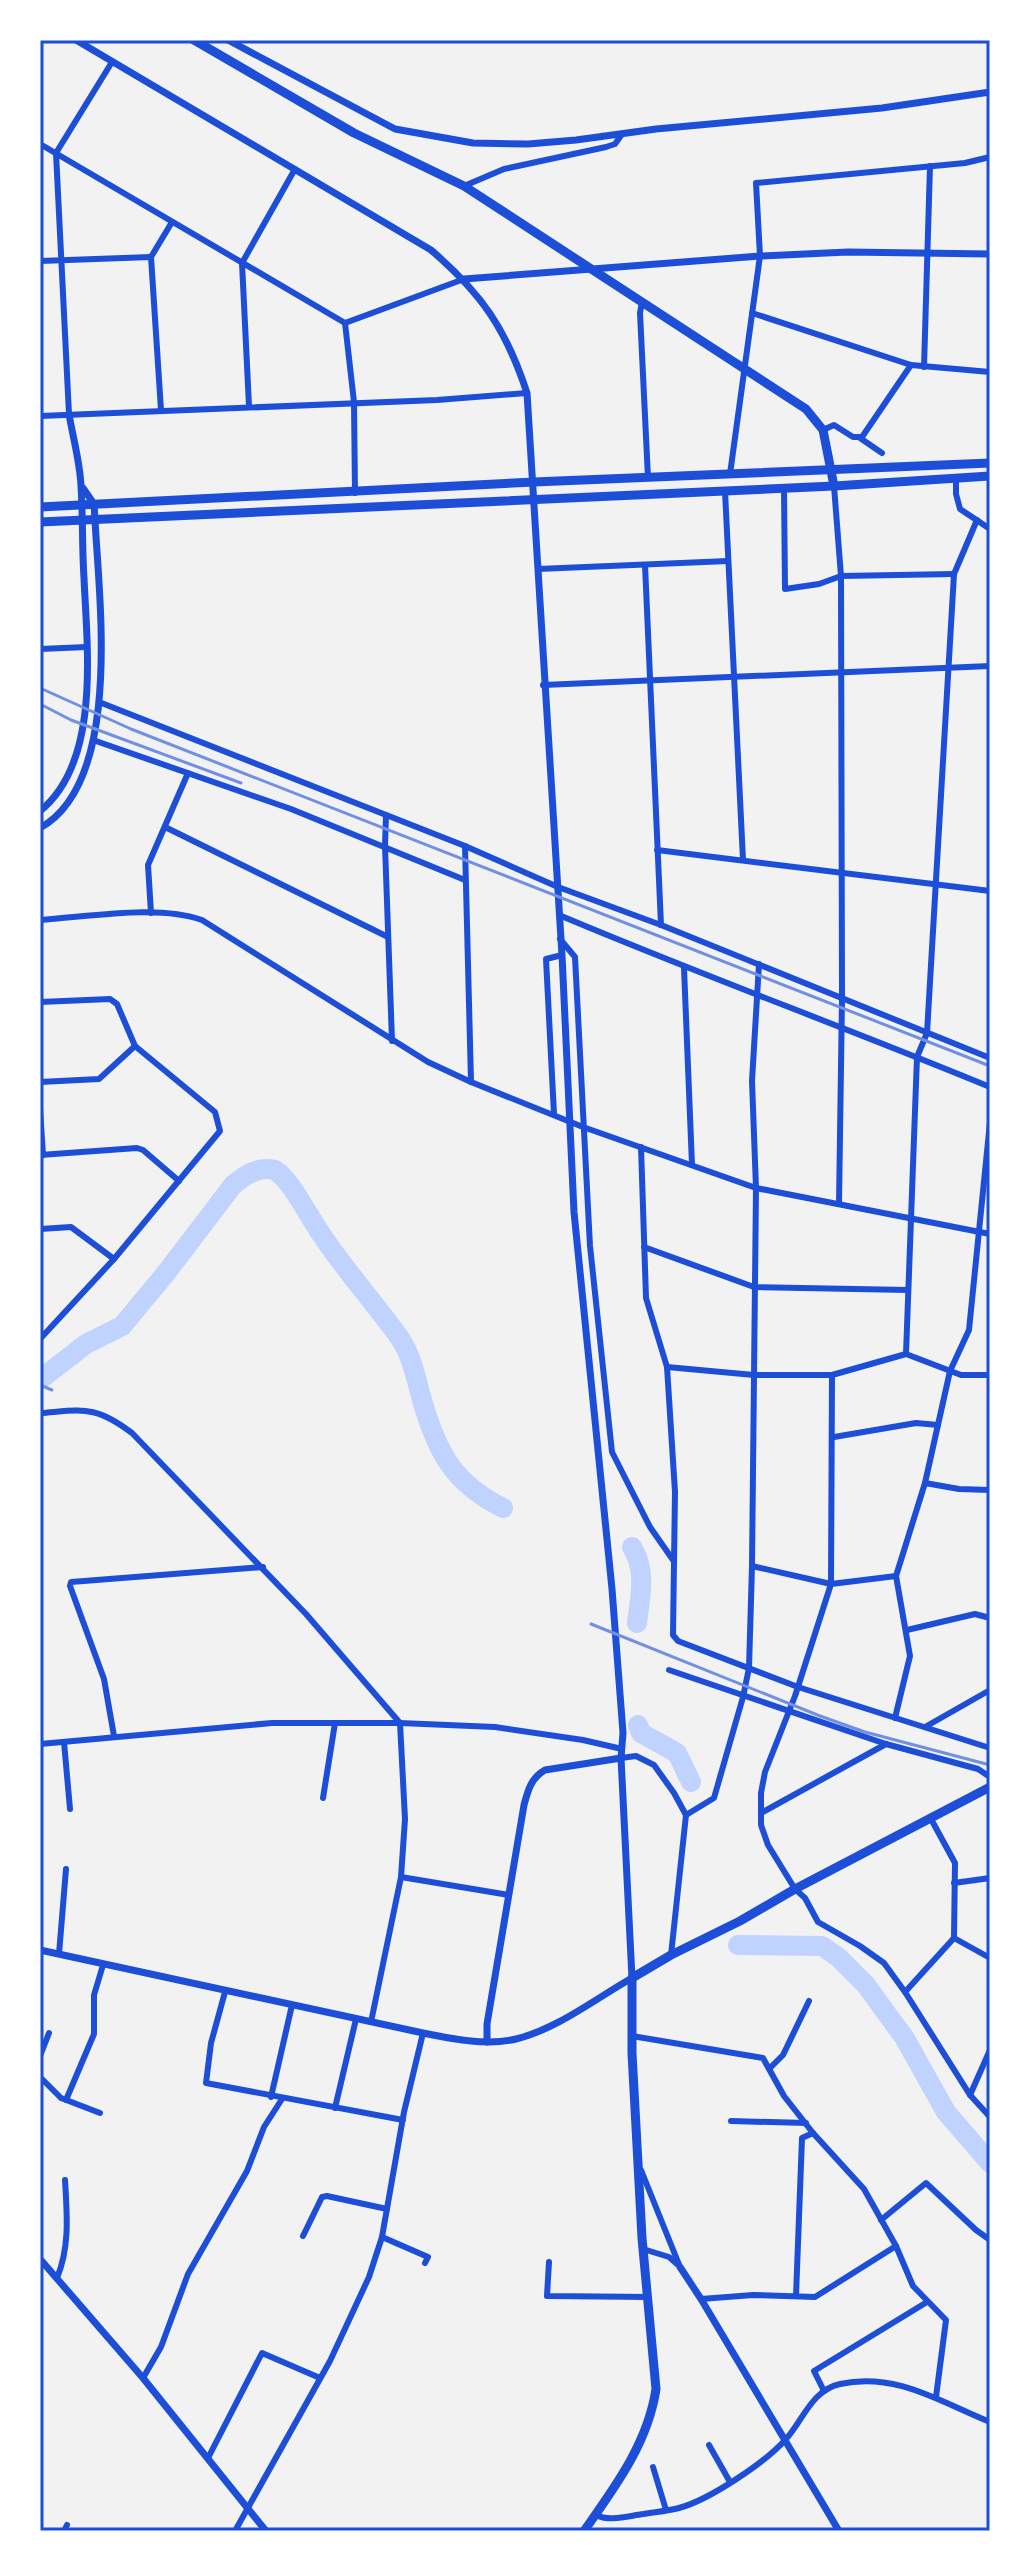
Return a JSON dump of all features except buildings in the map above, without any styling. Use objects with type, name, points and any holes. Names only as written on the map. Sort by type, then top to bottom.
[{"type":"highway","points":[[194,40],[354,133],[464,186],[806,409],[823,430],[834,486]]},
{"type":"highway","points":[[40,507],[990,463]]},
{"type":"highway","points":[[40,522],[834,486],[990,476]]},
{"type":"highway","points":[[584,2531],[641,2444],[653,2410],[656,2389],[638,2164],[632,1978],[990,1787]]},
{"type":"street","points":[[40,1950],[423,2033],[487,2042],[517,2039],[545,2028],[632,1978],[623,1733],[612,1589],[574,1212],[558,887],[543,685],[536,500],[527,393],[510,346],[464,279],[411,237],[76,40]]},
{"type":"street","points":[[228,40],[342,103],[409,133],[501,144],[576,140],[882,108],[990,92]]},
{"type":"street","points":[[40,811],[53,801],[64,785],[82,731],[87,682],[81,486],[69,414],[56,153],[112,62]]},
{"type":"street","points":[[464,186],[504,169],[606,147],[615,144],[622,134]]},
{"type":"street","points":[[40,144],[345,323]]},
{"type":"street","points":[[730,474],[760,256],[756,183],[965,163],[990,157]]},
{"type":"street","points":[[924,367],[930,166]]},
{"type":"street","points":[[249,406],[242,263],[295,169]]},
{"type":"street","points":[[161,410],[151,257],[172,222]]},
{"type":"street","points":[[345,323],[464,279],[760,256],[990,254]]},
{"type":"street","points":[[40,261],[151,257]]},
{"type":"street","points":[[643,301],[640,313],[648,478]]},
{"type":"street","points":[[752,313],[911,365],[990,372]]},
{"type":"street","points":[[345,323],[354,402],[355,493]]},
{"type":"street","points":[[860,438],[911,365]]},
{"type":"street","points":[[40,416],[437,400],[527,393]]},
{"type":"street","points":[[823,430],[834,425],[882,453]]},
{"type":"street","points":[[956,477],[960,509],[990,529]]},
{"type":"street","points":[[40,828],[74,797],[93,740],[99,702],[101,648],[94,504],[81,486]]},
{"type":"street","points":[[834,486],[841,576],[839,1204]]},
{"type":"street","points":[[784,488],[785,589],[819,584],[841,576],[954,574]]},
{"type":"street","points":[[725,491],[743,860]]},
{"type":"street","points":[[906,1354],[917,1057],[927,1033],[954,574],[977,520]]},
{"type":"street","points":[[538,569],[728,561]]},
{"type":"street","points":[[645,565],[661,925]]},
{"type":"street","points":[[40,649],[87,647]]},
{"type":"street","points":[[543,685],[990,666]]},
{"type":"street","points":[[99,702],[990,1058]]},
{"type":"street","points":[[93,740],[385,846],[465,880]]},
{"type":"street","points":[[151,913],[148,865],[188,773]]},
{"type":"street","points":[[386,815],[392,1041]]},
{"type":"street","points":[[165,827],[388,937]]},
{"type":"street","points":[[465,846],[471,1082]]},
{"type":"street","points":[[657,850],[990,891]]},
{"type":"street","points":[[40,920],[177,912],[202,920],[392,1041],[471,1082],[583,1127],[756,1188],[990,1234]]},
{"type":"street","points":[[559,915],[684,968],[840,1026],[990,1087]]},
{"type":"street","points":[[560,939],[575,957],[590,1246],[612,1452],[650,1527],[673,1560]]},
{"type":"street","points":[[554,1114],[546,959],[562,955]]},
{"type":"street","points":[[686,1815],[714,1798],[749,1668],[756,1188],[752,1081],[759,964]]},
{"type":"street","points":[[684,968],[692,1165]]},
{"type":"street","points":[[40,1002],[110,999],[117,1004],[135,1046],[215,1112],[220,1131],[114,1259],[40,1339]]},
{"type":"street","points":[[40,1082],[99,1079],[135,1046]]},
{"type":"street","points":[[40,1109],[42,1155],[137,1148],[179,1181]]},
{"type":"street","points":[[895,1718],[910,1656],[896,1576],[925,1483],[950,1371],[969,1330],[990,1122]]},
{"type":"street","points":[[641,1147],[646,1298],[667,1367],[675,1492],[673,1635],[678,1641],[798,1687],[990,1748]]},
{"type":"street","points":[[40,1229],[71,1227],[114,1259]]},
{"type":"street","points":[[644,1247],[754,1287],[908,1290]]},
{"type":"street","points":[[667,1367],[754,1375],[832,1375],[906,1354],[961,1375],[990,1375]]},
{"type":"street","points":[[832,1375],[831,1584],[790,1711],[765,1772],[761,1793],[761,1825],[768,1845],[818,1922],[884,1963],[970,2095],[990,2117]]},
{"type":"street","points":[[40,1413],[83,1411],[111,1417],[132,1433],[329,1638],[400,1723],[405,1819],[401,1877],[371,2022]]},
{"type":"street","points":[[834,1437],[916,1423],[938,1425]]},
{"type":"street","points":[[925,1483],[990,1490]]},
{"type":"street","points":[[752,1566],[831,1584],[896,1576]]},
{"type":"street","points":[[114,1736],[104,1679],[71,1582],[263,1567]]},
{"type":"street","points":[[907,1630],[975,1614],[990,1618]]},
{"type":"street","points":[[669,1670],[886,1744],[978,1769],[990,1777]]},
{"type":"street","points":[[925,1727],[990,1690]]},
{"type":"street","points":[[40,1744],[272,1723],[400,1723],[495,1727],[583,1740],[636,1756],[654,1765],[686,1815],[671,1955]]},
{"type":"street","points":[[323,1798],[335,1723]]},
{"type":"street","points":[[64,1742],[70,1809]]},
{"type":"street","points":[[761,1813],[886,1744]]},
{"type":"street","points":[[487,2042],[487,2024],[529,1788],[537,1774],[554,1767],[622,1754]]},
{"type":"street","points":[[905,1992],[954,1938],[955,1863],[931,1819]]},
{"type":"street","points":[[59,1954],[66,1869]]},
{"type":"street","points":[[401,1877],[509,1895]]},
{"type":"street","points":[[954,1883],[990,1878]]},
{"type":"street","points":[[954,1938],[990,1958]]},
{"type":"street","points":[[66,2100],[94,2034],[94,1995],[103,1965]]},
{"type":"street","points":[[225,1992],[211,2043],[206,2083],[403,2120]]},
{"type":"street","points":[[770,2068],[783,2055],[809,2001]]},
{"type":"street","points":[[271,2097],[292,2005]]},
{"type":"street","points":[[335,2108],[356,2019]]},
{"type":"street","points":[[40,2056],[49,2033]]},
{"type":"street","points":[[235,2531],[354,2310],[382,2237],[403,2120],[423,2033]]},
{"type":"street","points":[[632,2036],[763,2058],[784,2096],[864,2189],[896,2246],[913,2286],[946,2320],[936,2397]]},
{"type":"street","points":[[970,2095],[990,2050]]},
{"type":"street","points":[[40,2077],[66,2100],[100,2113]]},
{"type":"street","points":[[143,2378],[161,2347],[188,2274],[247,2171],[264,2127],[282,2099]]},
{"type":"street","points":[[731,2121],[806,2123]]},
{"type":"street","points":[[796,2296],[802,2138],[813,2133]]},
{"type":"street","points":[[638,2164],[680,2267],[839,2531]]},
{"type":"street","points":[[57,2278],[66,2258],[65,2180]]},
{"type":"street","points":[[881,2220],[926,2183],[990,2240]]},
{"type":"street","points":[[303,2236],[322,2197],[387,2209]]},
{"type":"street","points":[[382,2237],[428,2257],[425,2263]]},
{"type":"street","points":[[701,2299],[815,2297],[896,2246]]},
{"type":"street","points":[[643,2249],[669,2257],[680,2267]]},
{"type":"street","points":[[40,2259],[143,2378],[266,2531]]},
{"type":"street","points":[[549,2262],[547,2296],[648,2297]]},
{"type":"street","points":[[824,2391],[814,2371],[927,2302]]},
{"type":"street","points":[[208,2458],[262,2353],[320,2378]]},
{"type":"street","points":[[596,2515],[603,2519],[666,2510],[700,2500],[765,2459],[786,2440],[814,2399],[840,2384],[896,2382],[990,2422]]},
{"type":"street","points":[[709,2445],[730,2482]]},
{"type":"street","points":[[653,2467],[666,2510]]},
{"type":"waterway","points":[[42,1378],[86,1344],[122,1326],[233,1185],[257,1170],[275,1170],[294,1191],[330,1247],[403,1344],[434,1435],[449,1464],[471,1488],[503,1508]]},
{"type":"waterway","points":[[632,1547],[641,1575],[637,1623]]},
{"type":"waterway","points":[[638,1725],[641,1733],[677,1753],[691,1782]]},
{"type":"waterway","points":[[738,1945],[822,1946],[838,1957],[866,1985],[904,2037],[946,2112],[990,2163]]},
{"type":"railway","points":[[40,688],[131,729],[990,1066]]},
{"type":"railway","points":[[40,704],[71,720],[241,783]]},
{"type":"railway","points":[[40,1385],[52,1390]]},
{"type":"railway","points":[[591,1624],[865,1732],[990,1765]]}]
